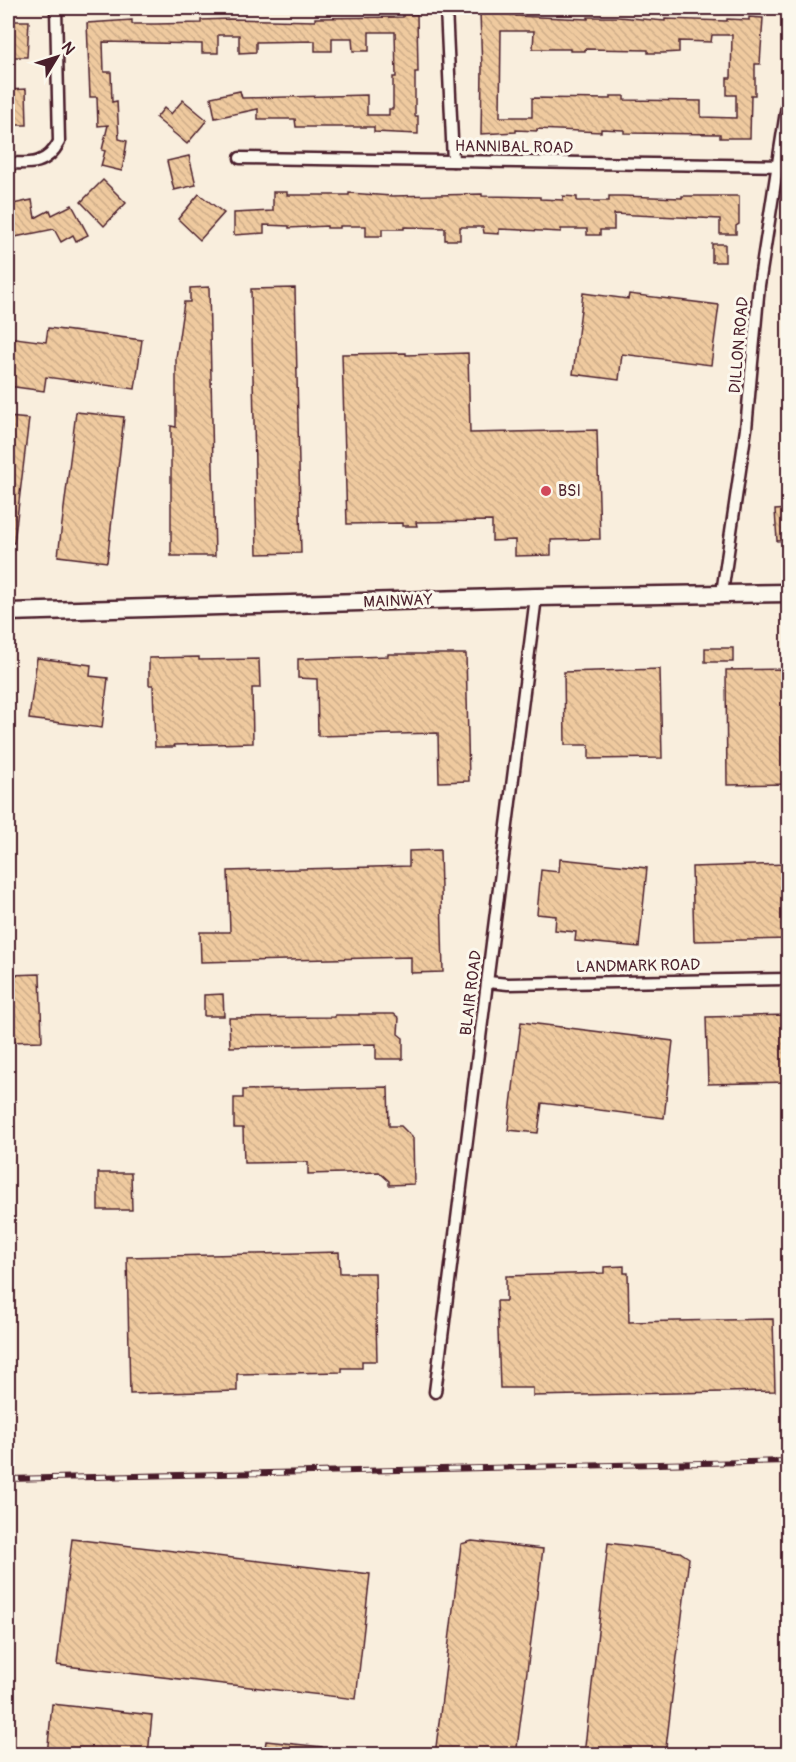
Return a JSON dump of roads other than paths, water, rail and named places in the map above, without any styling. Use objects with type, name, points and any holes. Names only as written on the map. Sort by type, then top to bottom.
[{"type":"street","points":[[8,163],[37,162],[53,154],[59,142],[56,8]]},
{"type":"street","points":[[446,8],[453,161]]},
{"type":"street","name":"DILLON ROAD","points":[[722,593],[746,429],[759,285],[784,166],[789,99]]},
{"type":"street","name":"HANNIBAL ROAD","points":[[240,158],[784,166]]},
{"type":"street","name":"MAINWAY","points":[[8,612],[536,597],[789,593]]},
{"type":"street","name":"BLAIR ROAD","points":[[435,1392],[536,597]]},
{"type":"street","name":"LANDMARK ROAD","points":[[488,982],[508,984],[789,979]]},
{"type":"railway","points":[[8,1479],[788,1461]]},
{"type":"place","name":"BSI","points":[[546,491]]}]
